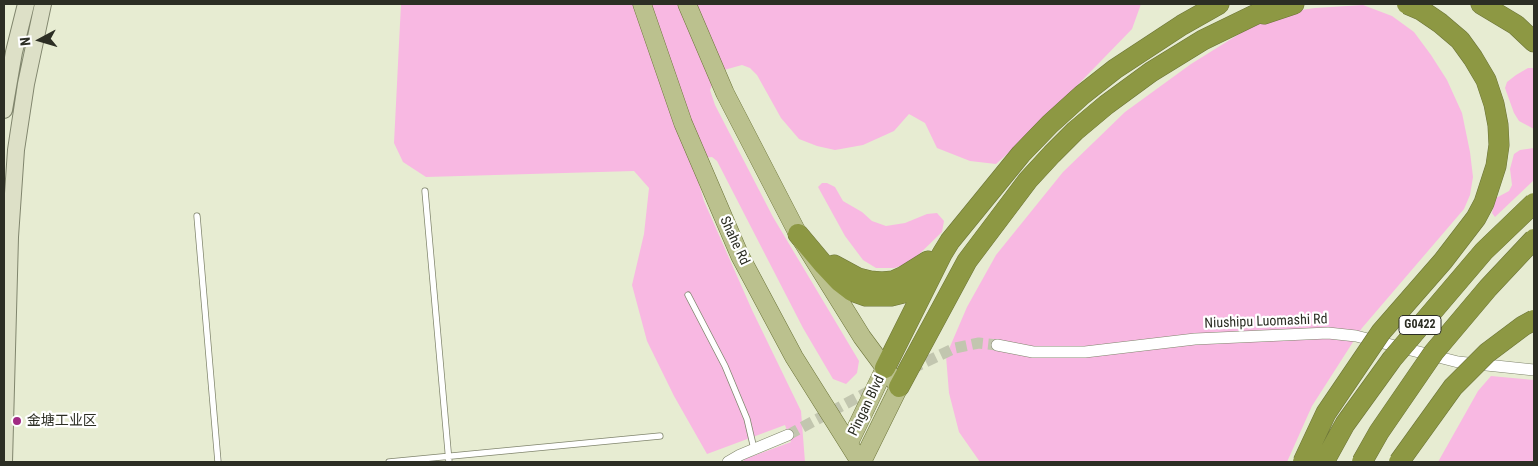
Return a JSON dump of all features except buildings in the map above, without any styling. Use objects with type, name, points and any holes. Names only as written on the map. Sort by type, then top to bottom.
[{"type":"highway","points":[[885,368],[946,247],[1021,154],[1082,95],[1122,64],[1219,4]]},
{"type":"highway","points":[[899,387],[967,261],[1028,180],[1052,154],[1075,131],[1106,105],[1151,72],[1203,40],[1277,4]]},
{"type":"highway","points":[[1252,16],[1294,4]]},
{"type":"highway","points":[[1303,462],[1326,413],[1381,332],[1443,261],[1476,218],[1484,203],[1496,166],[1499,145],[1498,125],[1494,104],[1486,80],[1460,40],[1440,23],[1407,4]]},
{"type":"highway","points":[[1480,4],[1516,25],[1534,42]]},
{"type":"highway","name":"G0422","points":[[1324,462],[1346,424],[1392,359],[1484,252],[1534,203]]},
{"type":"highway","points":[[798,234],[823,257],[840,269],[858,278],[876,282],[893,281],[916,270],[946,247]]},
{"type":"highway","name":"G0422","points":[[1362,462],[1379,432],[1434,352],[1488,288],[1534,238]]},
{"type":"highway","points":[[1399,462],[1453,387],[1487,353],[1534,320]]},
{"type":"main road","points":[[4,110],[11,67],[26,4]]},
{"type":"main road","points":[[4,462],[10,237],[16,150],[26,84],[44,4]]},
{"type":"main road","name":"Shahe Rd","points":[[642,4],[683,123],[740,256],[794,357],[861,462]]},
{"type":"main road","points":[[687,4],[725,93],[798,234],[862,337],[899,387]]},
{"type":"main road","name":"Pingan Blvd","points":[[849,444],[885,368]]},
{"type":"main road","name":"Pingan Blvd","points":[[861,462],[899,387]]},
{"type":"street","name":"Niushipu Luomashi Rd","points":[[997,345],[1033,352],[1085,352],[1195,340],[1328,333],[1356,336],[1458,362],[1534,370]]},
{"type":"street","points":[[728,462],[788,434]]},
{"type":"lane","points":[[425,191],[449,459]]},
{"type":"lane","points":[[197,216],[218,462]]},
{"type":"lane","points":[[688,295],[725,366],[747,419],[754,449]]},
{"type":"lane","points":[[389,462],[449,459],[660,436]]},
{"type":"shaded area","points":[[401,4],[1141,4],[1132,29],[1033,131],[996,164],[970,161],[937,148],[925,123],[909,114],[894,131],[863,145],[835,150],[817,146],[799,139],[781,118],[757,75],[750,68],[742,65],[724,70],[715,77],[710,90],[715,105],[773,217],[859,361],[857,373],[846,384],[833,379],[803,328],[717,161],[712,157],[704,158],[695,170],[704,201],[752,310],[801,411],[805,462],[742,462],[745,459],[791,442],[785,425],[707,454],[674,396],[647,341],[632,285],[644,234],[649,188],[634,171],[426,177],[403,162],[394,143]]},
{"type":"shaded area","points":[[1363,5],[1392,16],[1414,32],[1447,80],[1462,113],[1473,177],[1470,195],[1464,209],[1362,328],[1312,406],[1287,462],[980,462],[959,432],[949,393],[946,356],[967,307],[996,255],[1063,172],[1125,112],[1191,64],[1260,21],[1294,11]]},
{"type":"shaded area","points":[[1528,68],[1534,68],[1534,129],[1519,121],[1505,88],[1507,82]]},
{"type":"shaded area","points":[[1534,148],[1534,180],[1495,217],[1492,213],[1496,198],[1509,191],[1512,185],[1510,169],[1514,154],[1520,150]]},
{"type":"shaded area","points":[[822,183],[835,187],[843,201],[862,212],[872,221],[886,226],[905,223],[927,214],[937,213],[944,221],[942,232],[910,263],[894,268],[876,268],[863,260],[845,236],[818,187]]},
{"type":"shaded area","points":[[1491,376],[1534,380],[1534,462],[1438,462],[1478,391]]},
{"type":"tunnel","points":[[911,369],[955,348],[979,343],[997,345]]},
{"type":"tunnel","points":[[788,435],[875,388]]},
{"type":"place","name":"金塘工业区","points":[[17,421]]}]
